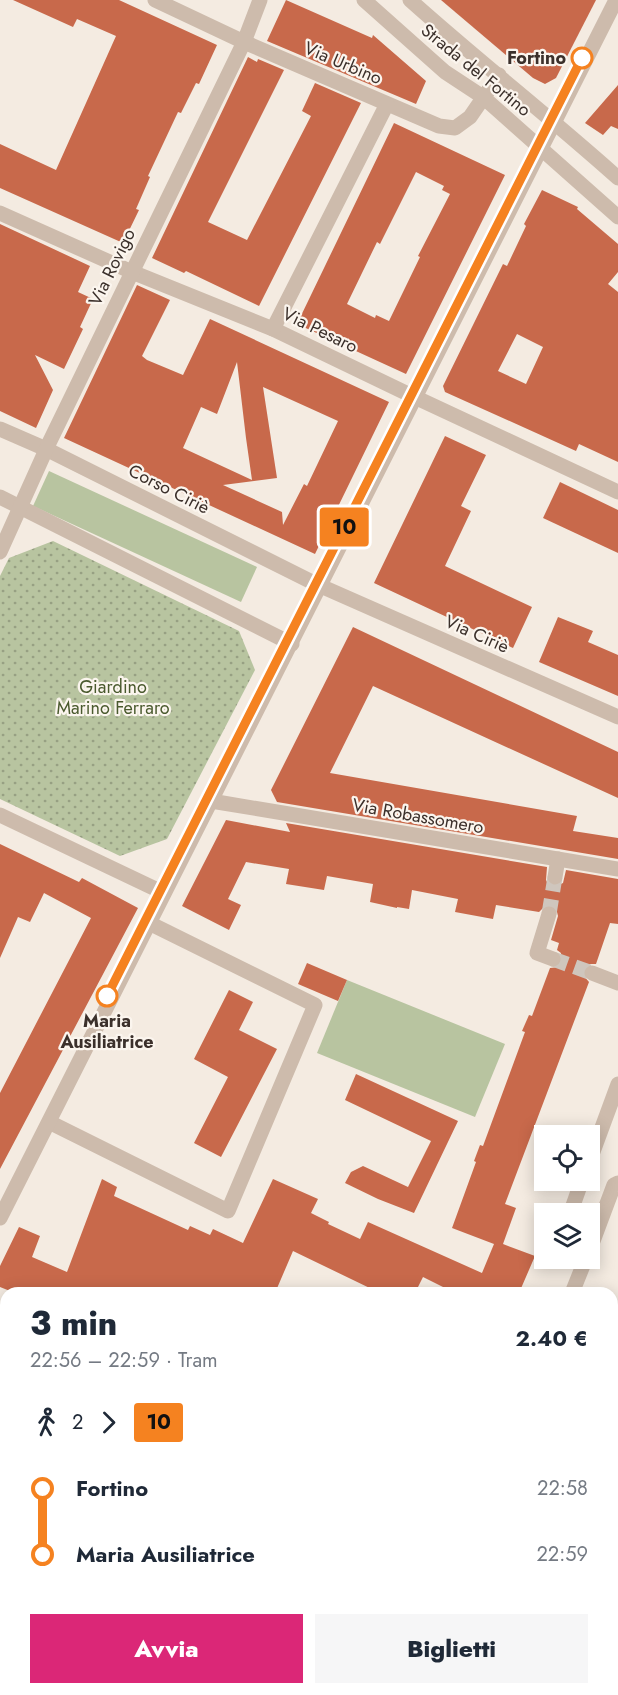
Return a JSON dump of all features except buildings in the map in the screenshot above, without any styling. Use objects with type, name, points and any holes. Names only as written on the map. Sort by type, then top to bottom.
[{"type":"street","name":"Via Urbino","points":[[155,0],[244,42],[439,126],[455,128],[470,117],[499,75]]},
{"type":"street","name":"Via Rovigo","points":[[0,552],[46,448],[244,42],[260,0]]},
{"type":"street","name":"Strada del Fortino","points":[[364,0],[445,72],[483,97],[618,217]]},
{"type":"street","name":"Strada del Fortino","points":[[410,0],[464,49],[554,121],[618,178]]},
{"type":"street","points":[[0,1218],[616,0]]},
{"type":"street","points":[[273,329],[387,104]]},
{"type":"street","name":"Via Pesaro","points":[[0,213],[132,272],[273,329],[618,492]]},
{"type":"street","name":"Corso Ciriè","points":[[0,429],[46,448],[321,586]]},
{"type":"street","points":[[0,497],[292,644]]},
{"type":"street","name":"Via Ciriè","points":[[321,586],[618,717]]},
{"type":"street","name":"Via Robassomero","points":[[211,801],[618,869]]},
{"type":"street","points":[[0,815],[164,893]]},
{"type":"street","points":[[555,877],[558,859]]},
{"type":"street","points":[[549,914],[537,953],[553,959]]},
{"type":"street","points":[[49,1122],[228,1211],[315,1005],[149,923]]},
{"type":"street","points":[[592,974],[618,983]]},
{"type":"street","points":[[600,1140],[613,1114],[618,1084]]},
{"type":"street","points":[[600,1222],[614,1185],[618,1183]]},
{"type":"street","points":[[574,1287],[582,1269]]},
{"type":"green space","points":[[49,471],[257,567],[241,602],[33,506]]},
{"type":"green space","name":"Giardino Marino Ferraro","points":[[53,541],[239,631],[255,670],[167,839],[120,856],[0,799],[0,576],[9,558]]},
{"type":"green space","points":[[347,980],[505,1044],[475,1117],[317,1053]]},
{"type":"tunnel","points":[[549,914],[555,877]]},
{"type":"tunnel","points":[[553,959],[592,973]]},
{"type":"tram line","name":"10","points":[[107,996],[582,58]]},
{"type":"place","name":"Fortino","points":[[582,58]]},
{"type":"place","name":"Maria Ausiliatrice","points":[[107,996]]}]
